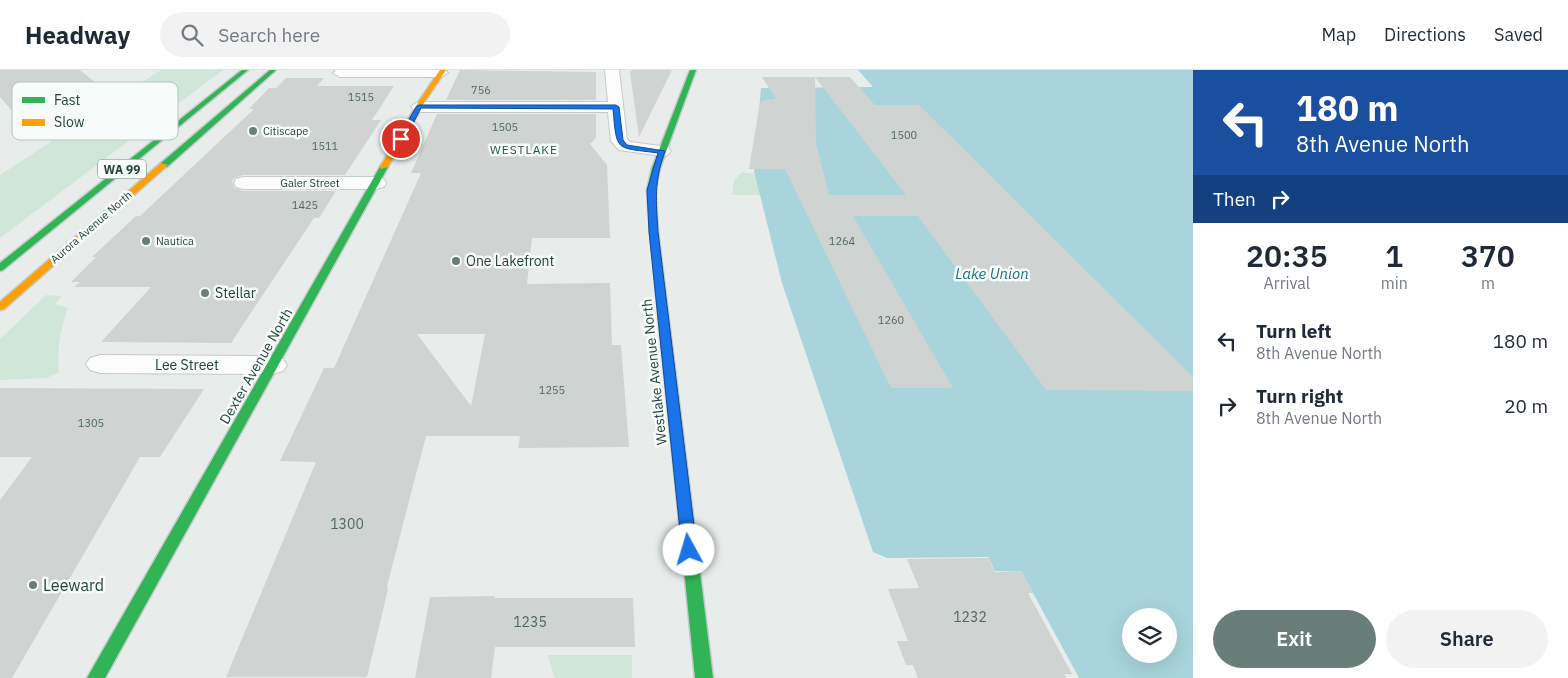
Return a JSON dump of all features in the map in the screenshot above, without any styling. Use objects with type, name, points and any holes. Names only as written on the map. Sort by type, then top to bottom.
[{"type":"main road","name":"Aurora Avenue North","points":[[178,124],[245,70]]},
{"type":"main road","name":"Aurora Avenue North","points":[[0,307],[273,70]]},
{"type":"main road","name":"Westlake Avenue North","points":[[693,70],[656,168],[651,190],[654,232],[704,678]]},
{"type":"main road","name":"Dexter Avenue North","points":[[96,678],[419,107],[442,72]]},
{"type":"main road","name":"Aurora Avenue North","points":[[0,268],[158,140]]},
{"type":"street","points":[[612,70],[620,141],[625,146],[662,151]]},
{"type":"street","points":[[340,73],[442,72]]},
{"type":"street","points":[[419,107],[616,107]]},
{"type":"street","name":"Galer Street","points":[[243,182],[377,183]]},
{"type":"street","name":"Lee Street","points":[[100,364],[273,365]]},
{"type":"green space","points":[[161,70],[223,70],[178,104],[178,82],[143,82]]},
{"type":"green space","points":[[54,140],[130,140],[0,238],[0,175]]},
{"type":"green space","points":[[742,172],[755,174],[761,195],[732,195],[734,180]]},
{"type":"green space","points":[[46,295],[62,296],[55,304],[68,308],[60,339],[58,355],[59,372],[47,378],[0,380],[0,339]]},
{"type":"green space","points":[[547,655],[632,655],[632,678],[555,678]]},
{"type":"water","name":"Lake Union","points":[[858,70],[1193,70],[1193,678],[1079,678],[1021,571],[995,571],[988,557],[887,558],[873,552],[782,283],[754,171],[761,88],[873,87]]},
{"type":"building","points":[[0,70],[80,70],[95,82],[12,82],[12,111],[0,97]]},
{"type":"building","points":[[460,70],[596,72],[596,100],[446,100]]},
{"type":"building","points":[[632,70],[672,70],[639,137],[630,72]]},
{"type":"building","points":[[762,77],[815,77],[850,77],[875,105],[919,105],[1193,377],[1193,391],[1046,390],[918,216],[853,216],[953,388],[891,388],[785,169],[749,169],[760,102],[776,99]],"holes":[[[815,77],[906,195],[829,195],[816,144]]]},
{"type":"building","points":[[286,78],[324,78],[317,86],[394,86],[372,120],[381,120],[345,175],[243,175],[234,178],[232,182],[234,188],[243,191],[336,191],[319,218],[314,218],[231,343],[101,342],[151,287],[74,287],[80,282],[71,282],[96,257],[92,257],[136,216],[140,216],[254,109],[249,109],[269,88],[276,88]]},
{"type":"building","points":[[437,114],[596,114],[596,138],[590,144],[607,165],[610,238],[532,238],[527,284],[610,283],[612,345],[621,345],[629,447],[518,448],[520,436],[426,436],[387,586],[388,589],[367,677],[226,677],[316,462],[280,461],[324,368],[334,368],[421,173],[411,173]],"holes":[[[417,334],[485,334],[471,406]]]},
{"type":"building","points":[[0,388],[204,389],[160,457],[140,457],[12,678],[0,678],[0,500],[32,457],[0,457]]},
{"type":"building","points":[[988,558],[995,572],[1021,571],[1033,593],[1028,593],[1072,674],[1064,674],[1066,678],[918,678],[913,665],[906,665],[897,641],[908,641],[888,589],[919,588],[907,559]]},
{"type":"building","points":[[495,596],[494,598],[633,598],[635,647],[495,647],[491,678],[415,678],[430,597]]},
{"type":"traffic: fast","points":[[178,124],[245,70]]},
{"type":"traffic: fast","points":[[164,165],[273,70]]},
{"type":"traffic: fast","points":[[693,70],[656,168],[651,190],[654,232],[704,678]]},
{"type":"traffic: fast","points":[[0,268],[158,140]]},
{"type":"traffic: fast","points":[[96,678],[384,167]]},
{"type":"traffic: slow","points":[[384,167],[422,101],[443,70]]},
{"type":"traffic: slow","points":[[0,307],[164,165]]},
{"type":"place","name":"Citiscape","points":[[253,131]]},
{"type":"place","name":"Nautica","points":[[146,241]]},
{"type":"place","name":"One Lakefront","points":[[456,261]]},
{"type":"place","name":"Stellar","points":[[205,293]]},
{"type":"place","name":"Leeward","points":[[33,585]]},
{"type":"district","name":"WESTLAKE","points":[[524,149]]},
{"type":"route","points":[[401,139],[419,107],[616,107],[620,141],[625,146],[662,151],[651,190],[689,550]]}]
